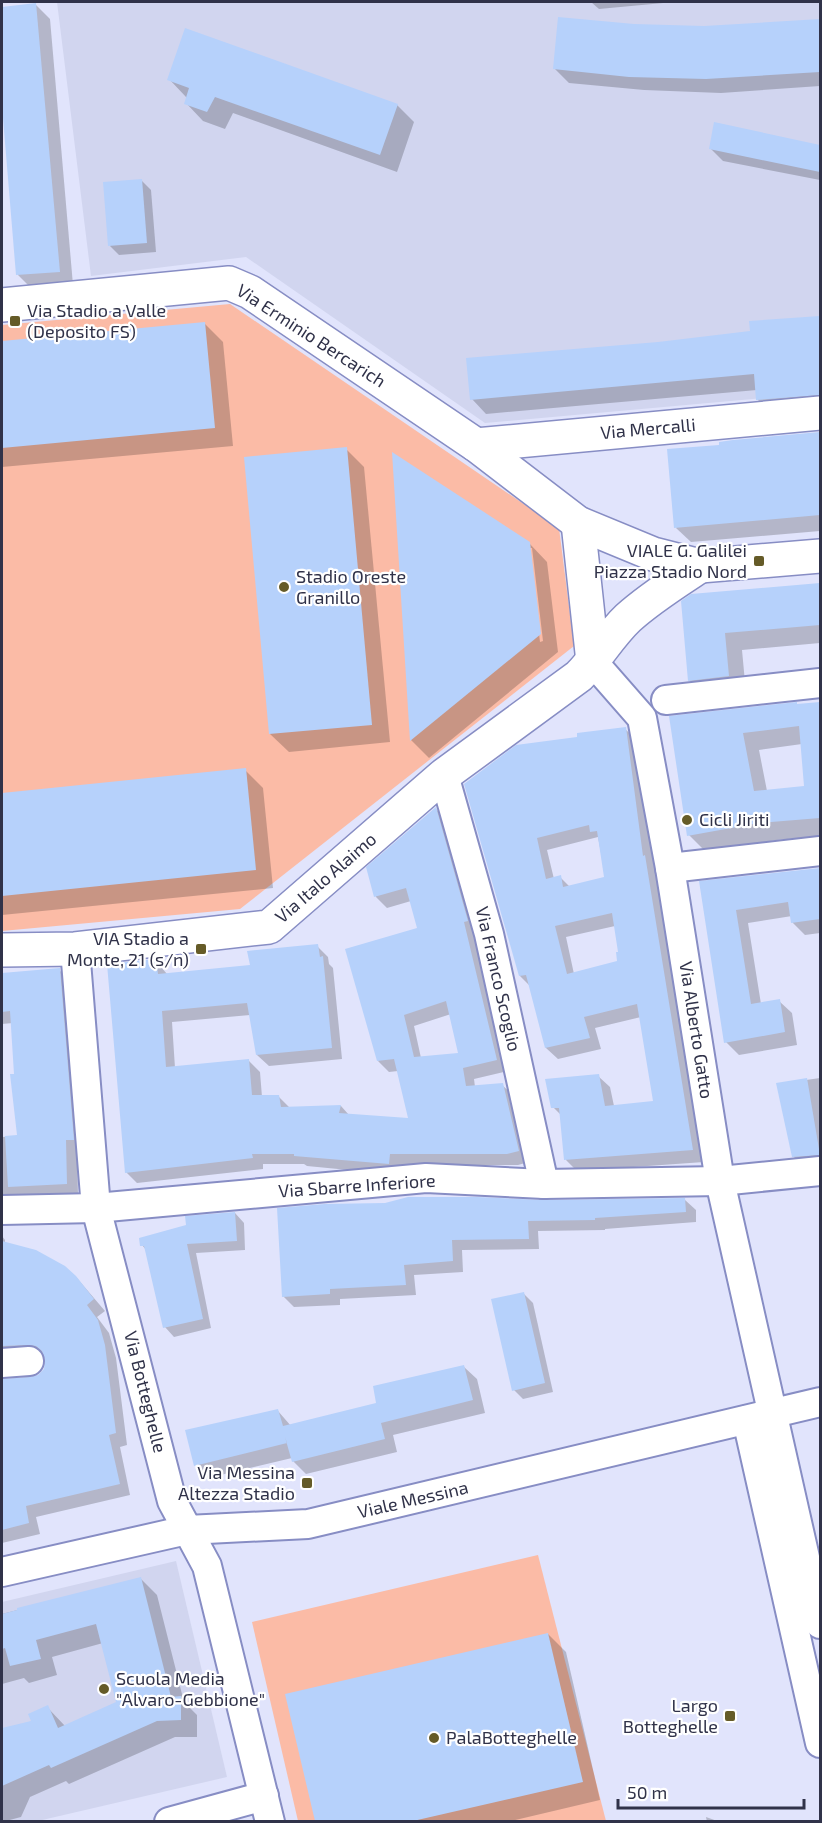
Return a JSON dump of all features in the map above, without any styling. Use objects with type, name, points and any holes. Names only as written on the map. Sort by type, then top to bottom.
[{"type":"street","name":"Via Erminio Bercarich","points":[[2,305],[229,283],[250,292],[476,445],[578,523],[653,554],[700,566]]},
{"type":"street","name":"Via Mercalli","points":[[476,445],[820,412]]},
{"type":"street","points":[[578,523],[593,662]]},
{"type":"street","points":[[700,566],[820,556]]},
{"type":"street","name":"Via Italo Alaimo","points":[[2,950],[75,949],[269,927],[444,775],[579,676],[627,619],[700,566]]},
{"type":"street","name":"Via Alberto Gatto","points":[[593,662],[642,718],[670,868],[759,1417]]},
{"type":"street","points":[[666,700],[820,683]]},
{"type":"street","name":"Via Franco Scoglio","points":[[444,775],[489,934],[544,1184]]},
{"type":"street","points":[[670,868],[820,851]]},
{"type":"street","name":"Via Botteghelle","points":[[75,949],[96,1208],[172,1501],[207,1566],[267,1809]]},
{"type":"street","name":"Via Sbarre Inferiore","points":[[2,1210],[96,1208],[426,1178],[544,1184],[720,1181],[820,1171]]},
{"type":"street","name":"Viale Messina","points":[[2,1572],[187,1530],[308,1524],[820,1402]]},
{"type":"street","points":[[759,1417],[820,1624]]},
{"type":"street","points":[[759,1417],[820,1743]]},
{"type":"street","points":[[169,1821],[267,1809]]},
{"type":"shaded area","points":[[57,2],[820,2],[820,393],[485,423],[246,257],[91,276]]},
{"type":"shaded area","name":"Stadio Oreste Granillo","points":[[230,304],[559,528],[574,646],[240,909],[2,931],[2,325]]},
{"type":"shaded area","name":"PalaBotteghelle","points":[[538,1555],[606,1821],[298,1821],[252,1622]]},
{"type":"shaded area","name":"Scuola Media \"Alvaro-Gebbione\"","points":[[176,1561],[227,1777],[38,1821],[2,1821],[2,1602]]},
{"type":"building","points":[[36,3],[60,272],[16,275],[2,106],[2,7]]},
{"type":"building","points":[[558,17],[634,24],[704,26],[820,19],[820,72],[706,79],[629,77],[553,69]]},
{"type":"building","points":[[185,28],[398,104],[380,155],[215,97],[207,112],[184,104],[189,88],[167,80]]},
{"type":"building","points":[[714,122],[820,145],[820,172],[709,149]]},
{"type":"building","points":[[142,179],[147,243],[108,246],[103,182]]},
{"type":"building","points":[[820,316],[820,395],[756,400],[754,374],[470,400],[466,358],[658,342],[750,331],[749,321]]},
{"type":"building","points":[[205,322],[215,428],[2,448],[2,341]]},
{"type":"building","points":[[820,432],[820,515],[674,528],[667,449]]},
{"type":"building","points":[[347,447],[372,725],[269,734],[244,457]]},
{"type":"building","points":[[392,452],[530,542],[541,634],[410,741]]},
{"type":"building","points":[[820,583],[820,625],[725,633],[729,676],[688,681],[681,601],[691,594]]},
{"type":"building","points":[[797,702],[797,704],[820,702],[820,818],[759,823],[687,836],[669,716]],"holes":[[[799,726],[804,786],[754,791],[743,733]]]},
{"type":"building","points":[[626,727],[643,856],[645,855],[693,1150],[564,1160],[559,1108],[551,1108],[545,1079],[599,1074],[605,1106],[653,1101],[637,1004],[584,1017],[590,1038],[545,1048],[526,975],[519,976],[464,784],[516,745],[577,737],[577,733]],"holes":[[[589,825],[590,832],[597,831],[604,877],[563,887],[561,875],[546,879],[537,838]],[[612,913],[618,952],[616,952],[617,961],[567,974],[555,926]]]},
{"type":"building","points":[[246,768],[256,870],[2,896],[2,793]]},
{"type":"building","points":[[436,807],[468,921],[464,922],[497,1060],[463,1068],[466,1086],[503,1083],[519,1151],[507,1154],[390,1154],[389,1164],[294,1156],[294,1154],[252,1154],[253,1158],[125,1173],[107,964],[156,959],[158,974],[250,965],[247,951],[318,944],[320,957],[323,956],[332,1048],[256,1055],[247,1003],[162,1011],[166,1067],[249,1059],[252,1095],[279,1095],[281,1107],[341,1105],[339,1113],[408,1118],[394,1059],[377,1061],[345,949],[417,928],[406,888],[374,897],[366,867]],"holes":[[[446,1001],[458,1053],[414,1057],[404,1015]]]},
{"type":"building","points":[[820,868],[820,919],[791,923],[788,902],[736,910],[751,1004],[780,999],[785,1032],[724,1043],[699,881]]},
{"type":"building","points":[[60,968],[74,1140],[66,1140],[67,1184],[8,1187],[5,1136],[17,1135],[10,1074],[14,1074],[10,1011],[2,1012],[2,973]]},
{"type":"building","points":[[807,1078],[820,1155],[792,1157],[776,1083]]},
{"type":"building","points":[[408,1197],[544,1200],[685,1198],[686,1212],[595,1218],[595,1220],[528,1221],[529,1239],[452,1240],[453,1261],[404,1265],[406,1285],[330,1289],[330,1294],[282,1297],[277,1208],[385,1203]]},
{"type":"building","points":[[235,1212],[237,1241],[187,1244],[203,1319],[163,1328],[144,1246],[140,1246],[139,1238],[186,1225],[185,1216]]},
{"type":"building","points":[[2,1241],[36,1250],[65,1266],[94,1299],[87,1305],[98,1320],[105,1345],[116,1433],[109,1435],[120,1484],[26,1506],[29,1523],[2,1530],[2,1379],[38,1375],[44,1369],[45,1360],[42,1351],[36,1346],[2,1346]]},
{"type":"building","points":[[524,1292],[545,1383],[512,1391],[491,1299]]},
{"type":"building","points":[[464,1365],[473,1400],[381,1423],[385,1439],[292,1462],[287,1443],[194,1466],[185,1430],[278,1409],[283,1426],[376,1403],[373,1386]]},
{"type":"building","points":[[141,1577],[171,1697],[181,1696],[181,1720],[157,1721],[51,1768],[49,1765],[2,1786],[2,1728],[31,1721],[28,1714],[48,1705],[58,1728],[116,1702],[96,1624],[36,1640],[41,1659],[10,1666],[5,1648],[2,1649],[2,1614],[17,1610],[17,1608]]},
{"type":"building","name":"PalaBotteghelle","points":[[548,1633],[583,1782],[413,1821],[315,1821],[285,1694]]},
{"type":"place","name":"Via Stadio a Valle (Deposito FS)","points":[[15,321]]},
{"type":"place","name":"VIALE G. Galilei Piazza Stadio Nord","points":[[759,561]]},
{"type":"place","name":"Stadio Oreste Granillo","points":[[284,587]]},
{"type":"place","name":"Cicli Jiriti","points":[[687,820]]},
{"type":"place","name":"VIA Stadio a Monte, 21 (s/n)","points":[[201,949]]},
{"type":"place","name":"Via Messina Altezza Stadio","points":[[307,1483]]},
{"type":"place","name":"Scuola Media \"Alvaro-Gebbione\"","points":[[104,1689]]},
{"type":"place","name":"Largo Botteghelle","points":[[730,1716]]},
{"type":"place","name":"PalaBotteghelle","points":[[434,1738]]}]
